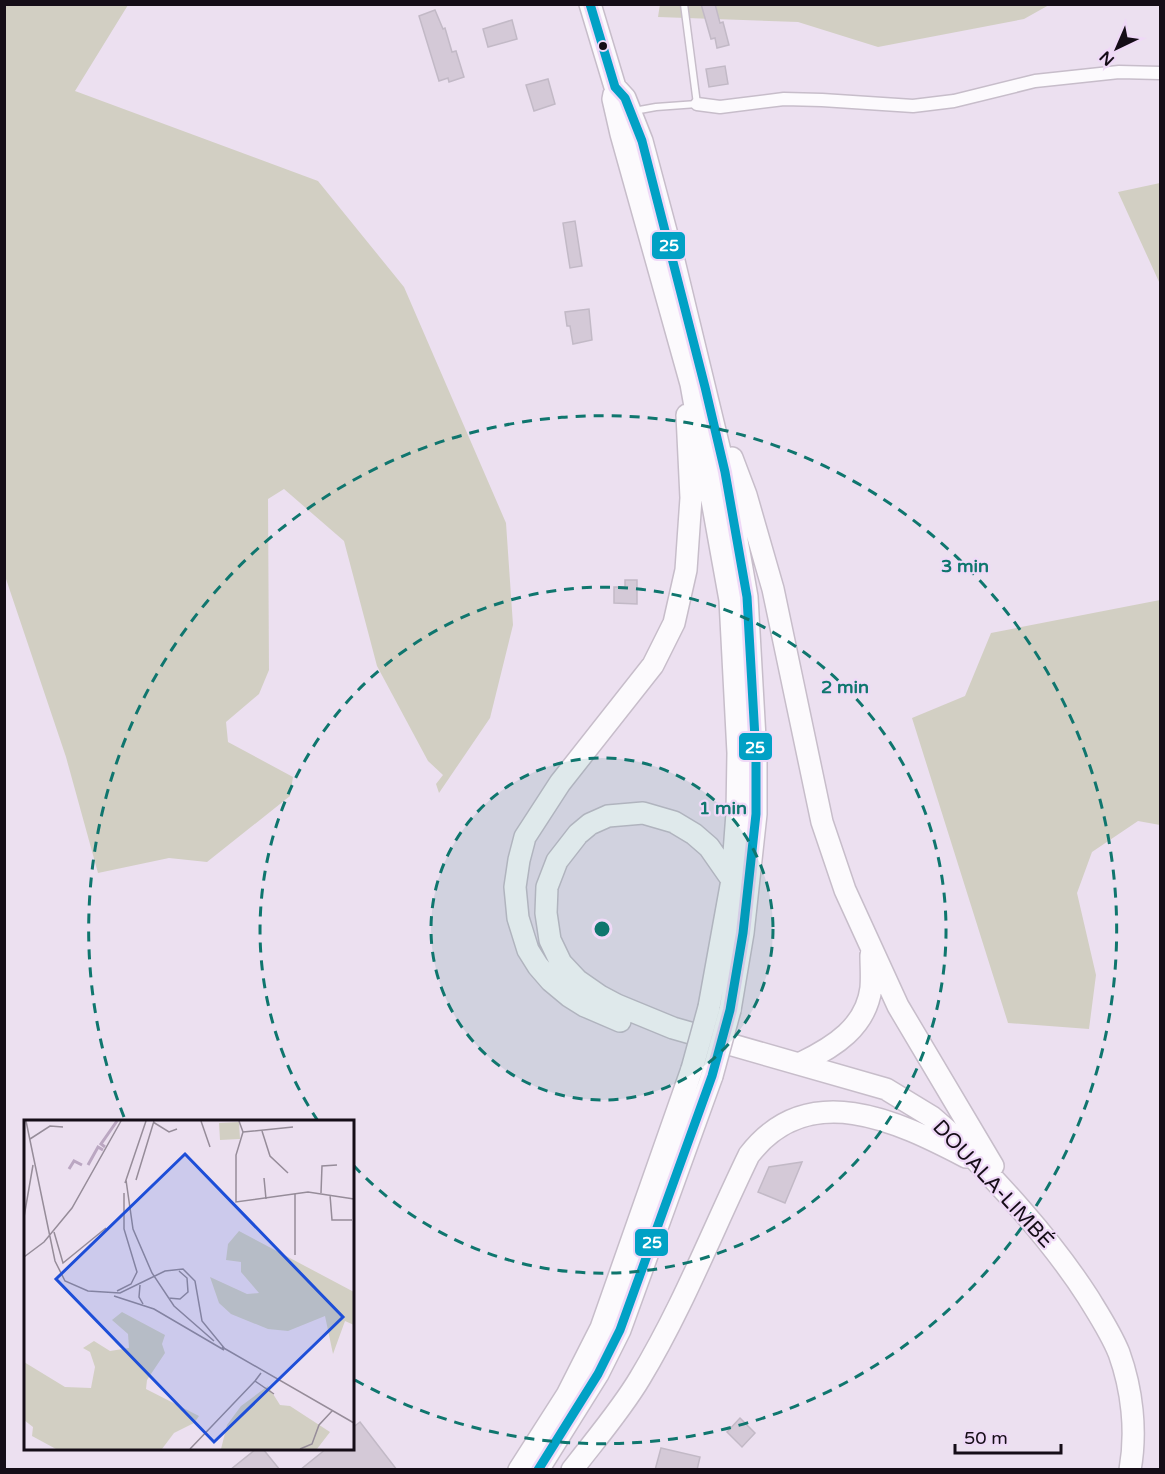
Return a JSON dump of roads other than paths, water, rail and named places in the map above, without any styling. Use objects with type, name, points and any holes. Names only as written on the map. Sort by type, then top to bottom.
[{"type":"highway","points":[[519,1470],[567,1395],[601,1328],[692,1069],[709,1007],[732,880],[737,813],[738,753],[730,600],[698,385],[642,141],[625,98],[615,87],[590,4]]},
{"type":"highway","points":[[538,1470],[598,1374],[620,1330],[712,1076],[730,1010],[744,923],[756,824],[756,756],[747,597],[725,472],[621,134],[613,99],[615,87]]},
{"type":"highway","points":[[698,385],[746,495],[773,589],[822,822],[845,890],[898,1006],[1014,1203]]},
{"type":"highway","points":[[673,1028],[641,1026],[620,1021],[585,1006],[551,981],[528,950],[518,918],[515,887],[525,837],[560,783],[653,665],[674,623],[686,570],[690,510],[687,426],[698,385]]},
{"type":"highway","points":[[673,1028],[600,996],[577,980],[561,963],[550,940],[546,913],[547,887],[557,861],[578,834],[590,824],[608,816],[643,813],[674,822],[694,834],[709,847],[732,880]]},
{"type":"highway","points":[[801,1063],[825,1052],[844,1039],[860,1016],[868,1001],[871,987],[871,948]]},
{"type":"highway","name":"DOUALA-LIMBÉ","points":[[673,1028],[886,1089],[932,1117],[978,1163],[1071,1270],[1104,1323],[1118,1352],[1128,1385],[1133,1427],[1130,1470]]},
{"type":"highway","points":[[572,1470],[640,1378],[668,1327],[749,1155],[777,1128],[813,1114],[837,1111],[854,1113],[886,1121],[917,1133],[978,1163]]},
{"type":"street","points":[[698,104],[720,107],[783,99],[812,99],[913,106],[954,101],[1035,81],[1119,72],[1161,73]]},
{"type":"lane","points":[[630,112],[656,107],[698,104],[684,4]]}]
